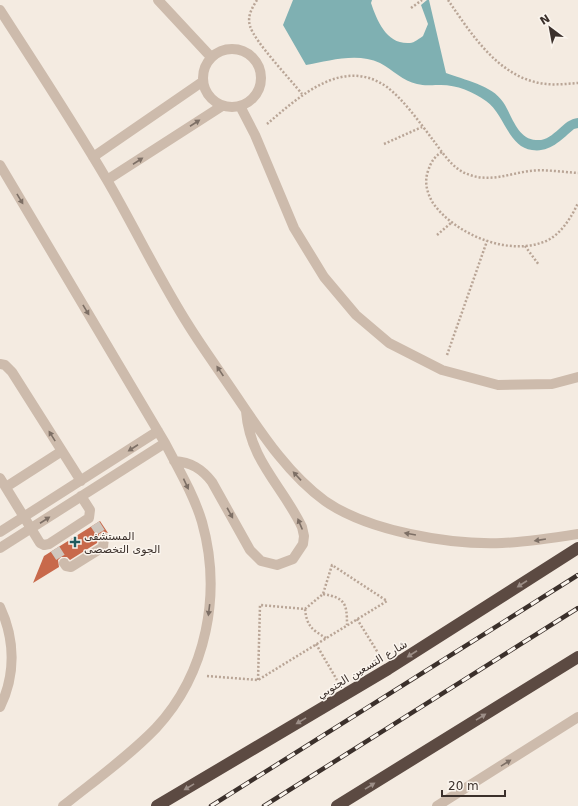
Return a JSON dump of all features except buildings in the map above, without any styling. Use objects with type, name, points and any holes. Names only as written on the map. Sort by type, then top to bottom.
[{"type":"highway","name":"شارع التسعين الجنوبي","points":[[157,806],[388,669],[578,548]]},
{"type":"highway","points":[[337,806],[578,657]]},
{"type":"street","points":[[158,0],[211,57]]},
{"type":"street","points":[[0,10],[108,180],[188,325],[246,411],[275,451],[298,478],[326,501],[357,519],[390,530],[462,542],[500,544],[536,541],[578,534]]},
{"type":"street","points":[[235,49],[248,53],[257,63],[261,75],[259,88],[252,100],[240,106],[222,106],[213,101],[206,92],[202,82],[202,73],[211,57],[222,50],[235,49]]},
{"type":"street","points":[[93,157],[202,82]]},
{"type":"street","points":[[108,180],[222,106]]},
{"type":"street","points":[[240,106],[255,135],[294,228],[324,277],[356,315],[389,343],[442,370],[498,384],[552,384],[578,378]]},
{"type":"street","points":[[0,165],[165,443],[201,520],[208,546],[211,572],[211,598],[208,624],[201,650],[192,674],[176,702],[156,728],[133,750],[63,806]]},
{"type":"street","points":[[0,364],[5,365],[12,372],[81,481]]},
{"type":"street","points":[[174,461],[190,464],[205,474],[212,482],[255,556],[269,564],[285,563],[293,559],[303,544],[304,536],[302,527],[255,450],[247,426],[246,411]]},
{"type":"street","points":[[0,532],[158,431]]},
{"type":"street","points":[[0,548],[165,443]]},
{"type":"street","points":[[6,487],[62,451]]},
{"type":"street","points":[[0,478],[42,544],[46,545],[53,545],[93,520],[90,510],[81,496]]},
{"type":"street","points":[[64,563],[68,567],[73,565],[103,547],[104,538]]},
{"type":"street","points":[[0,607],[8,628],[12,662],[10,679],[0,707]]},
{"type":"street","points":[[437,806],[578,718]]},
{"type":"path","points":[[257,0],[250,10],[249,25],[257,38],[302,94]]},
{"type":"path","points":[[411,8],[422,0]]},
{"type":"path","points":[[448,0],[468,28],[487,50],[502,65],[518,76],[536,82],[555,84],[578,83]]},
{"type":"path","points":[[255,135],[302,94],[328,81],[343,76],[359,76],[374,80],[388,88],[453,166],[469,175],[487,179],[541,170],[578,173]]},
{"type":"path","points":[[384,144],[422,127]]},
{"type":"path","points":[[442,152],[435,156],[430,163],[426,175],[426,188],[440,212],[451,223],[470,235],[504,245],[526,246],[544,241],[560,230],[578,203]]},
{"type":"path","points":[[437,235],[451,223]]},
{"type":"path","points":[[442,370],[487,240]]},
{"type":"path","points":[[526,246],[539,265]]},
{"type":"path","points":[[192,674],[258,680],[387,601],[332,565],[323,594],[305,608],[260,605],[258,680]]},
{"type":"path","points":[[323,594],[335,596],[342,601],[347,608],[347,625]]},
{"type":"path","points":[[305,608],[307,622],[314,631],[326,638]]},
{"type":"path","points":[[357,619],[388,669]]},
{"type":"path","points":[[316,644],[346,694]]},
{"type":"water","points":[[293,0],[372,0],[371,3],[376,17],[389,36],[402,43],[410,43],[423,36],[428,24],[421,5],[429,0],[446,73],[492,91],[503,102],[516,126],[529,139],[542,140],[548,138],[572,119],[578,118],[578,128],[574,129],[550,147],[532,150],[524,148],[517,143],[492,106],[481,97],[469,91],[444,85],[423,85],[412,83],[380,63],[362,58],[343,58],[306,65],[283,25]]},
{"type":"tunnel","points":[[95,524],[104,538]]},
{"type":"tunnel","points":[[55,549],[64,563]]},
{"type":"railway","points":[[211,806],[578,575]]},
{"type":"railway","points":[[264,806],[578,608]]},
{"type":"place","name":"المستشفى الجوى التخصصى","points":[[75,542]]}]
